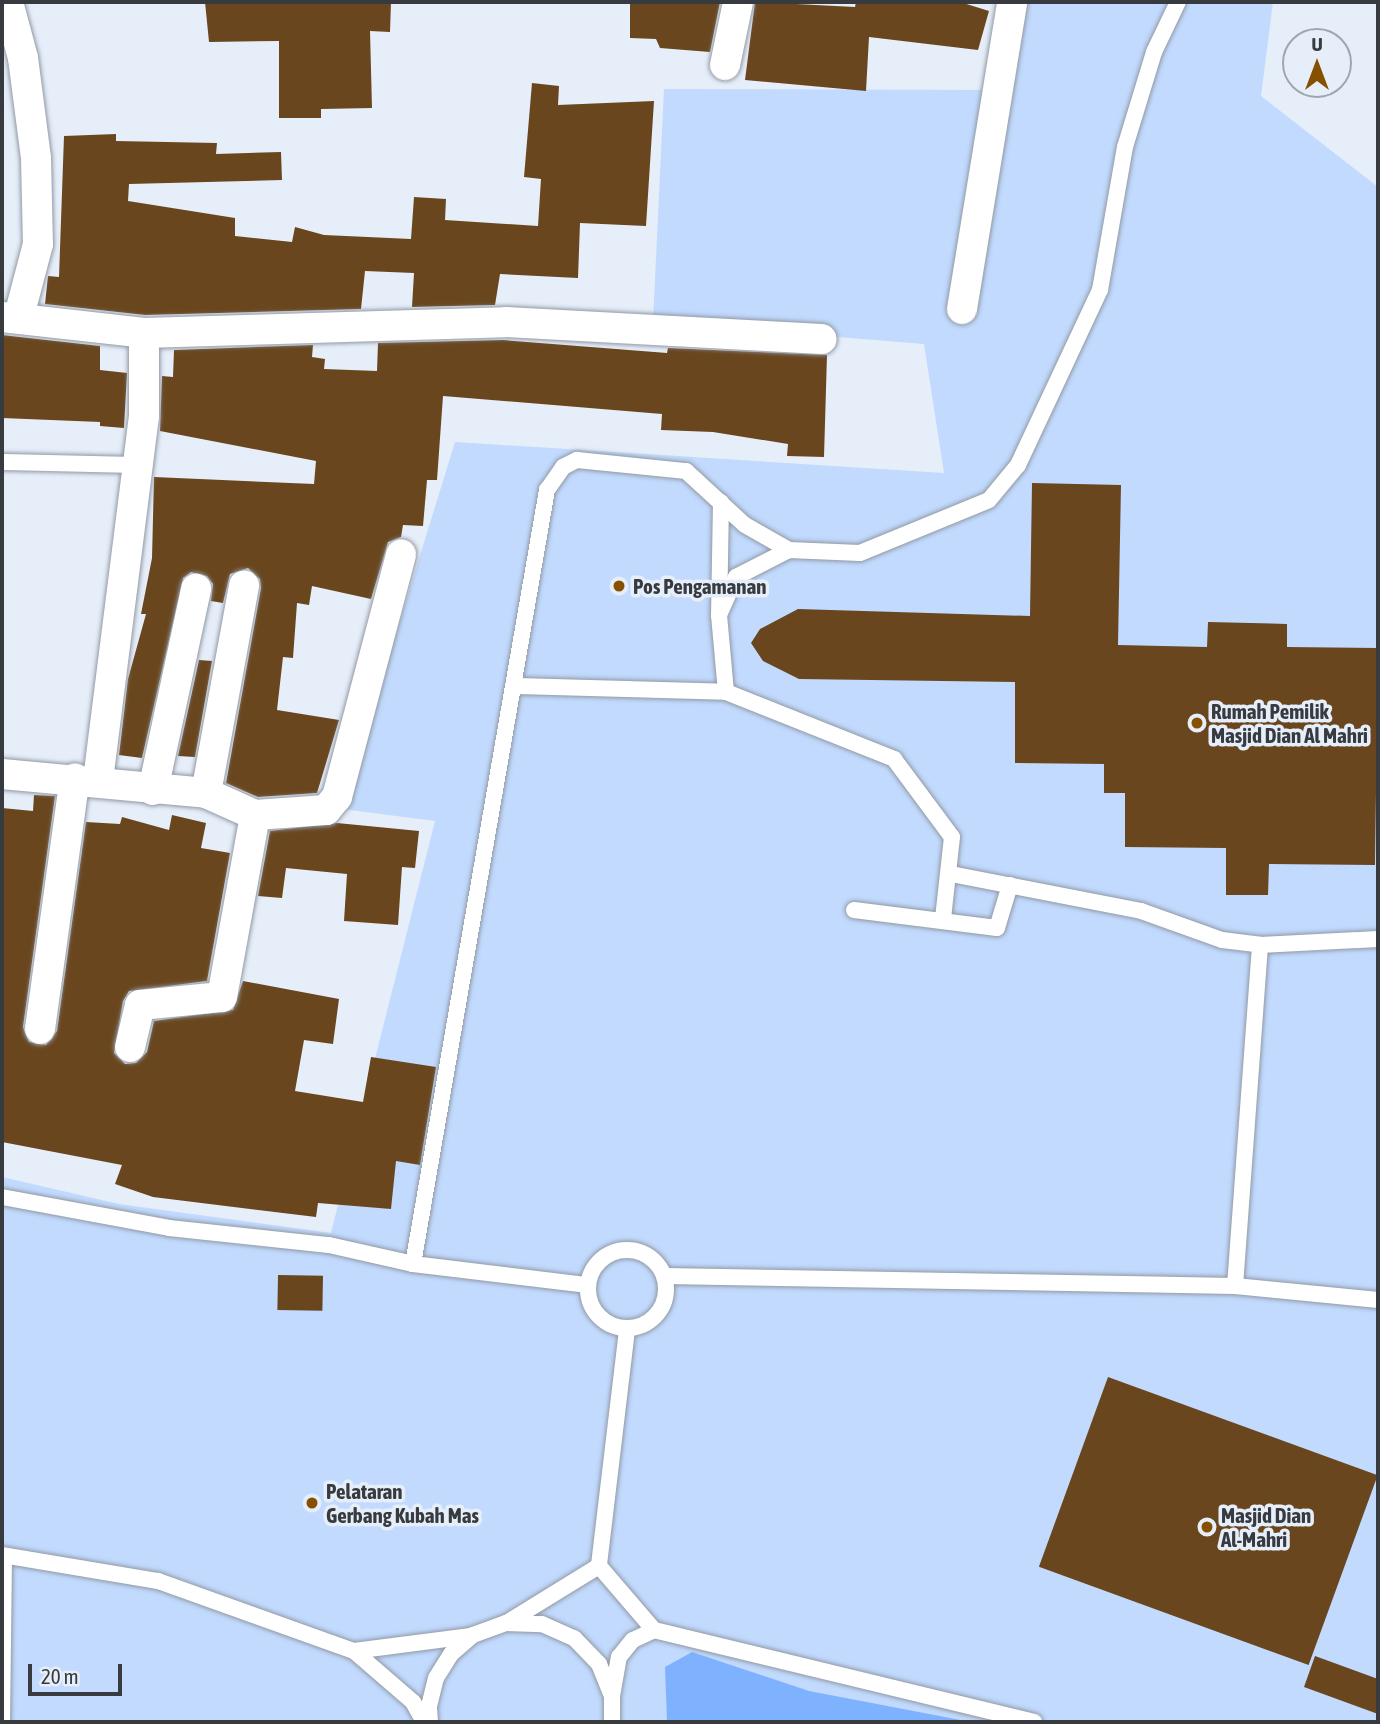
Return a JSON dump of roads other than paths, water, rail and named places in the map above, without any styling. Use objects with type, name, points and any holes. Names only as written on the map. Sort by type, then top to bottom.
[{"type":"street","points":[[8,2],[23,58],[36,158],[38,244],[11,316],[144,333],[506,322],[822,340]]},
{"type":"street","points":[[725,65],[738,2]]},
{"type":"street","points":[[962,309],[1012,2]]},
{"type":"street","points":[[40,1029],[86,779],[138,465],[144,417],[144,333]]},
{"type":"street","points":[[2,774],[86,779],[153,790],[206,793],[255,815],[326,810],[337,797],[401,554]]},
{"type":"street","points":[[206,793],[244,584]]},
{"type":"street","points":[[153,790],[196,589]]},
{"type":"street","points":[[130,1047],[140,1005],[222,997],[255,815]]},
{"type":"lane","points":[[413,1264],[516,686],[547,490],[563,467],[577,460],[686,471],[745,525],[789,550],[860,553],[989,500],[1018,465],[1100,290],[1125,147],[1154,52],[1178,2]]},
{"type":"lane","points":[[2,462],[138,465]]},
{"type":"lane","points":[[721,502],[719,615],[726,692]]},
{"type":"lane","points":[[719,615],[736,577],[789,550]]},
{"type":"lane","points":[[516,686],[726,692],[894,758],[952,837],[951,874],[943,918]]},
{"type":"lane","points":[[951,874],[1141,911],[1222,940],[1260,946],[1378,939]]},
{"type":"lane","points":[[854,910],[943,918],[997,928],[1010,885]]},
{"type":"lane","points":[[1235,1286],[1260,946]]},
{"type":"lane","points":[[2,1196],[169,1228],[329,1245],[413,1264],[586,1285]]},
{"type":"lane","points":[[631,1249],[651,1258],[665,1276],[667,1295],[659,1312],[645,1325],[627,1330],[602,1322],[589,1305],[586,1285],[594,1265],[611,1252],[631,1249]]},
{"type":"lane","points":[[665,1276],[1235,1286],[1378,1300]]},
{"type":"lane","points":[[627,1330],[599,1566],[654,1630],[1034,1722]]},
{"type":"lane","points":[[2,1722],[3,1555],[158,1581],[354,1651],[413,1702],[424,1722]]},
{"type":"lane","points":[[354,1651],[435,1644],[473,1635],[506,1623],[599,1566]]},
{"type":"lane","points":[[506,1623],[541,1624],[574,1638],[599,1664],[612,1696]]},
{"type":"lane","points":[[612,1722],[612,1696],[619,1657],[633,1640],[654,1630]]},
{"type":"lane","points":[[430,1722],[429,1706],[436,1678],[451,1654],[473,1635]]},
{"type":"place","name":"Pos Pengamanan","points":[[619,586]]},
{"type":"place","name":"Rumah Pemilik Masjid Dian Al Mahri","points":[[1197,723]]},
{"type":"place","name":"Pelataran Gerbang Kubah Mas","points":[[312,1503]]},
{"type":"place","name":"Masjid Dian Al-Mahri","points":[[1207,1527]]}]
